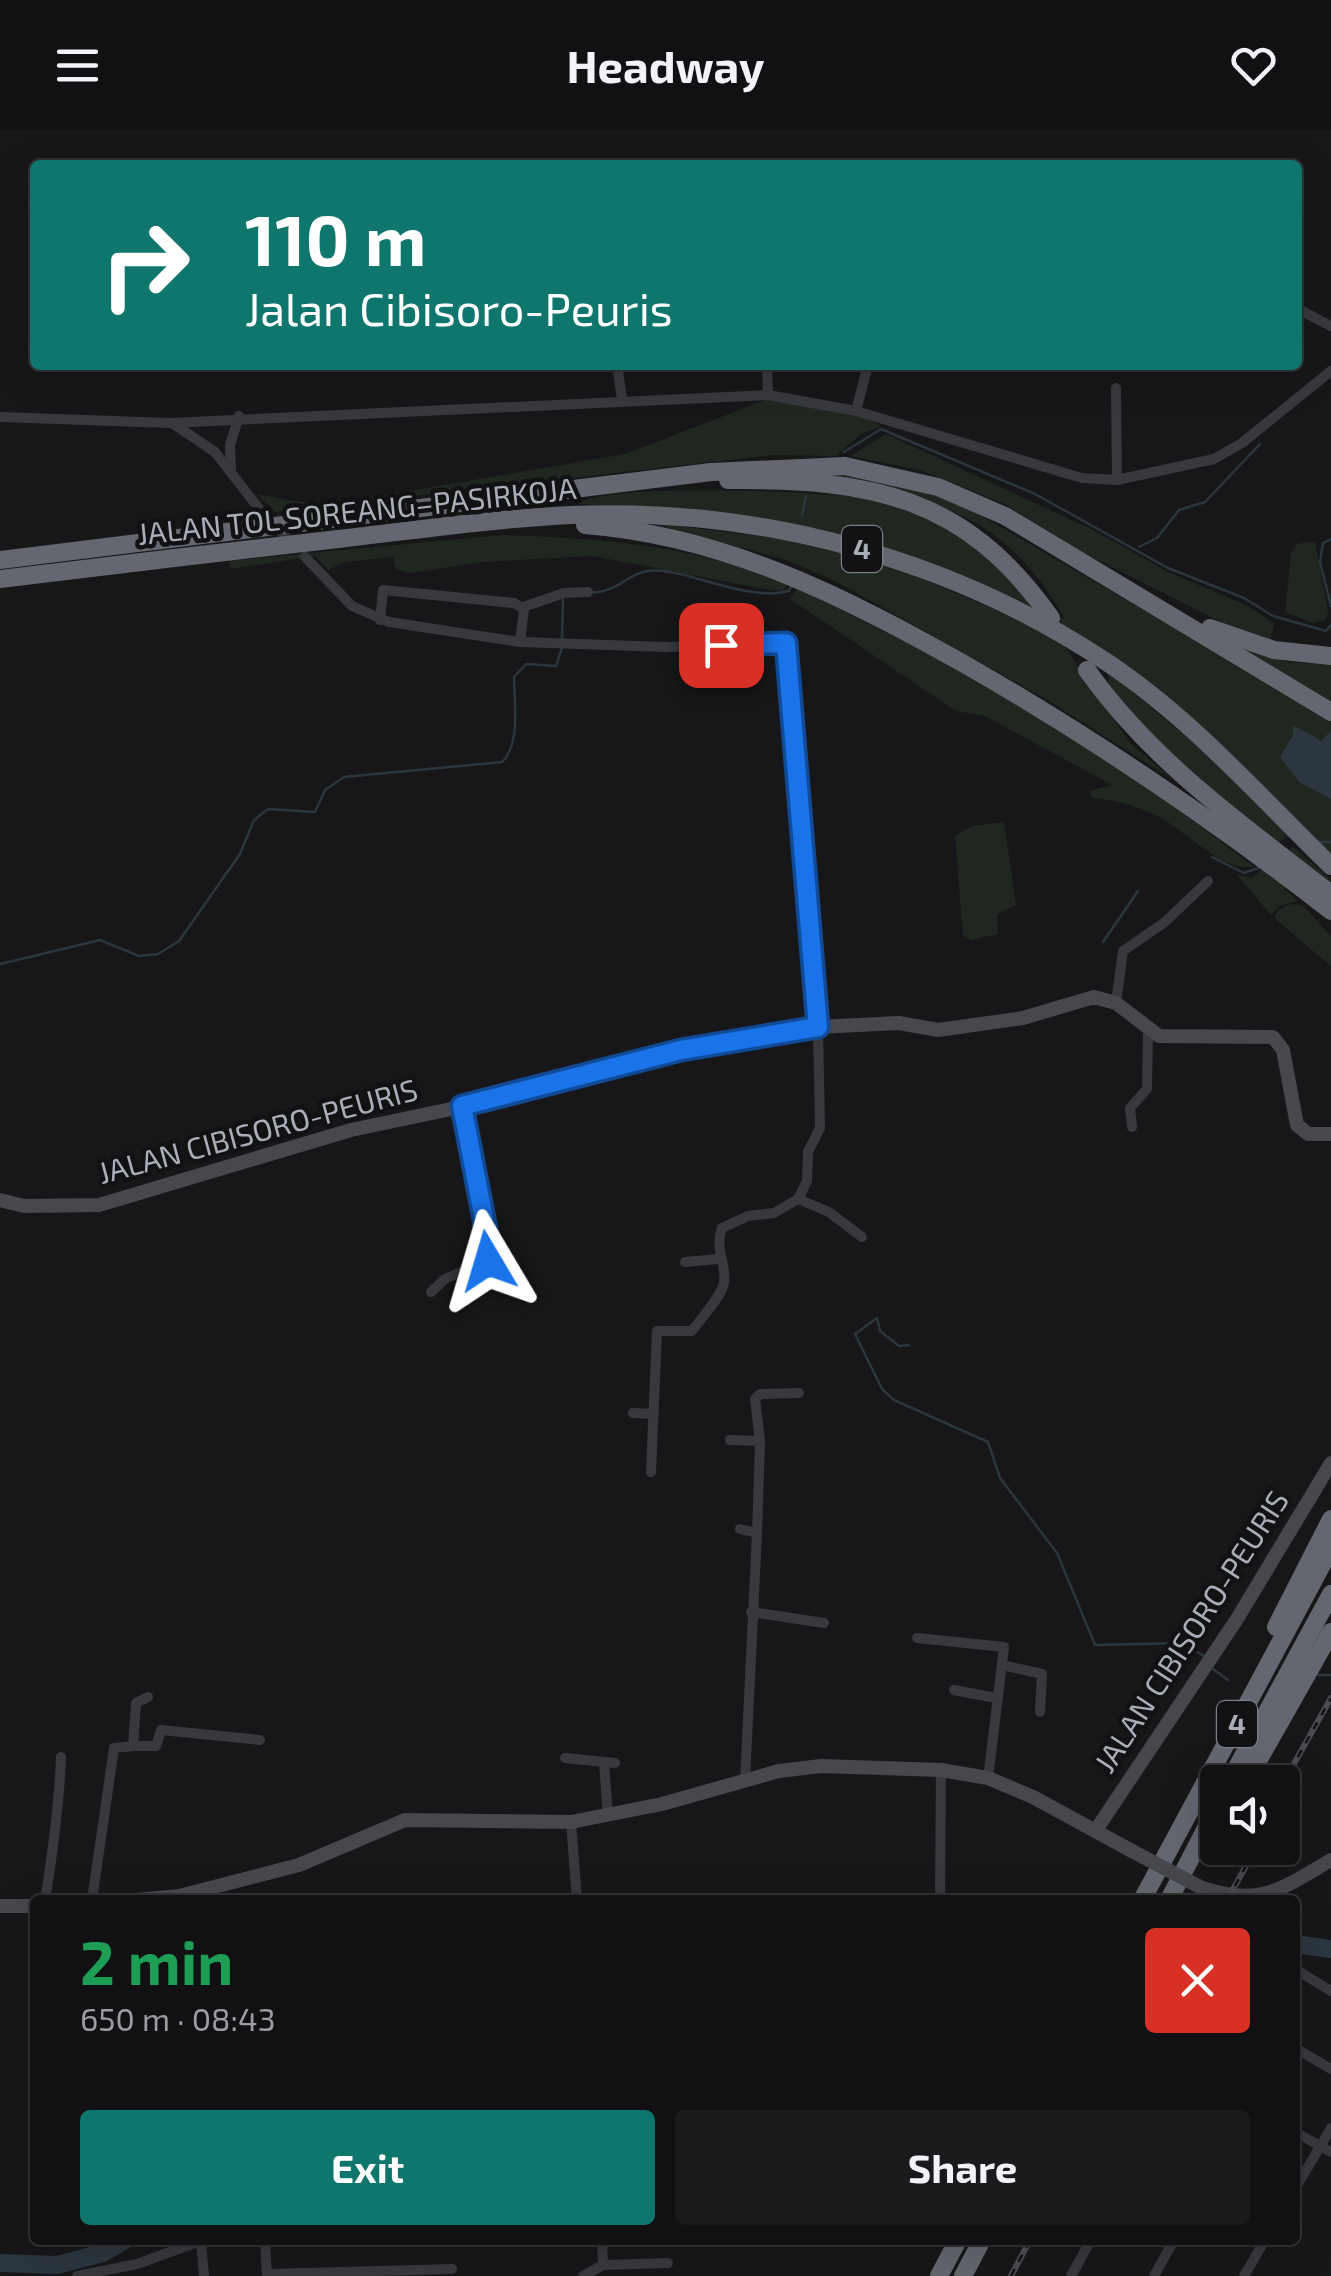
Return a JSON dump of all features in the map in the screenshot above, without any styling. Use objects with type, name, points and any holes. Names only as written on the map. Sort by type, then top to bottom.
[{"type":"highway","name":"JALAN TOL SOREANG–PASIRKOJA","points":[[0,560],[774,466],[869,470],[938,487],[982,504],[1223,639],[1331,712]]},
{"type":"highway","points":[[588,489],[760,480],[904,500],[943,514],[984,540],[1020,576],[1050,618]]},
{"type":"highway","name":"JALAN TOL SOREANG–PASIRKOJA","points":[[0,578],[572,515],[677,517],[773,528],[864,550],[951,581],[1065,636],[1134,681],[1202,736],[1331,866]]},
{"type":"highway","points":[[475,523],[636,530],[714,548],[779,570],[888,621],[1176,783],[1331,911]]},
{"type":"highway","points":[[1223,639],[1331,656]]},
{"type":"highway","points":[[1087,670],[1176,783],[1248,847],[1299,882],[1331,894]]},
{"type":"highway","points":[[1299,882],[1331,923]]},
{"type":"highway","points":[[1213,1765],[1257,1666],[1331,1519]]},
{"type":"highway","name":"4","points":[[1215,1765],[1331,1548]]},
{"type":"highway","name":"4","points":[[1239,1765],[1331,1594]]},
{"type":"highway","points":[[1256,1765],[1331,1632]]},
{"type":"highway","name":"4","points":[[1145,1895],[1200,1793]]},
{"type":"highway","points":[[1172,1895],[1200,1840]]},
{"type":"highway","points":[[1173,1895],[1200,1855]]},
{"type":"highway","points":[[939,2276],[955,2245]]},
{"type":"highway","points":[[963,2276],[979,2245]]},
{"type":"street","points":[[1302,311],[1331,326]]},
{"type":"street","points":[[618,370],[622,399]]},
{"type":"street","points":[[766,370],[768,395]]},
{"type":"street","points":[[856,411],[867,370]]},
{"type":"street","points":[[0,417],[171,423],[240,416],[768,395],[856,411],[1082,478],[1116,480],[1197,465],[1229,452],[1331,372]]},
{"type":"street","points":[[1116,388],[1116,480]]},
{"type":"street","points":[[232,470],[230,445],[240,416]]},
{"type":"street","points":[[171,423],[199,438],[232,470],[260,510]]},
{"type":"street","points":[[308,560],[352,606],[380,620],[520,642],[667,647],[786,643],[818,1027],[821,1118],[817,1139],[808,1152],[805,1190],[798,1199],[774,1212],[748,1216],[722,1228],[716,1241],[723,1287],[692,1331],[657,1331],[650,1472]]},
{"type":"street","points":[[380,620],[384,590],[453,594],[523,607],[564,592],[588,592]]},
{"type":"street","points":[[520,642],[523,607]]},
{"type":"street","points":[[1208,881],[1165,922],[1123,950],[1116,1003],[1148,1031],[1171,1038],[1273,1037],[1283,1050],[1297,1126],[1308,1134],[1331,1134]]},
{"type":"street","name":"JALAN CIBISORO-PEURIS","points":[[0,1200],[24,1206],[100,1204],[292,1145],[681,1050],[818,1027],[898,1023],[938,1030],[1023,1018],[1094,997],[1116,1003]]},
{"type":"street","points":[[1132,1127],[1130,1108],[1147,1089],[1148,1031]]},
{"type":"street","points":[[432,1292],[445,1278],[488,1261],[491,1255],[462,1106]]},
{"type":"street","points":[[798,1199],[829,1212],[862,1237]]},
{"type":"street","points":[[685,1262],[718,1258]]},
{"type":"street","points":[[745,1782],[758,1534],[757,1395],[799,1394]]},
{"type":"street","points":[[632,1414],[652,1414]]},
{"type":"street","points":[[730,1440],[760,1441]]},
{"type":"street","name":"JALAN CIBISORO-PEURIS","points":[[1096,1830],[1203,1671],[1331,1463]]},
{"type":"street","points":[[740,1529],[758,1534]]},
{"type":"street","points":[[751,1612],[824,1623]]},
{"type":"street","points":[[918,1638],[1002,1646],[988,1778]]},
{"type":"street","points":[[1002,1666],[1042,1674],[1040,1712]]},
{"type":"street","points":[[954,1690],[996,1698]]},
{"type":"street","points":[[132,1746],[136,1703],[148,1697]]},
{"type":"street","points":[[93,1895],[112,1753],[117,1744],[156,1746],[161,1730],[260,1740]]},
{"type":"street","points":[[46,1895],[50,1848],[58,1835],[62,1757]]},
{"type":"street","points":[[565,1758],[609,1763],[608,1816]]},
{"type":"street","points":[[183,1895],[299,1865],[405,1820],[571,1822],[821,1766],[940,1770],[988,1778],[1096,1830],[1202,1888],[1224,1895]]},
{"type":"street","points":[[940,1770],[940,1895]]},
{"type":"street","points":[[571,1822],[578,1895]]},
{"type":"street","points":[[1263,1895],[1331,1860]]},
{"type":"street","points":[[0,1906],[30,1906]]},
{"type":"street","points":[[1300,1972],[1331,1991]]},
{"type":"street","points":[[1300,2051],[1331,2069]]},
{"type":"street","points":[[1300,2183],[1326,2149],[1331,2128]]},
{"type":"street","points":[[1300,2135],[1326,2149]]},
{"type":"street","points":[[77,2276],[138,2270],[191,2245]]},
{"type":"street","points":[[202,2245],[204,2276]]},
{"type":"street","points":[[264,2245],[267,2275],[452,2269]]},
{"type":"street","points":[[602,2245],[603,2266]]},
{"type":"street","points":[[1071,2276],[1088,2245]]},
{"type":"street","points":[[1154,2276],[1171,2245]]},
{"type":"street","points":[[1244,2276],[1262,2245]]},
{"type":"street","points":[[584,2276],[603,2266],[668,2263]]},
{"type":"shaded area","points":[[768,399],[865,418],[881,426],[861,434],[836,456],[772,455],[275,512],[257,494],[300,502],[350,501],[625,454]]},
{"type":"shaded area","points":[[886,434],[1091,529],[1168,572],[1246,605],[1274,623],[1271,639],[1221,622],[1082,552],[1003,503],[920,470],[851,456]]},
{"type":"shaded area","points":[[825,473],[904,484],[965,506],[1219,654],[1228,644],[1288,662],[1331,665],[1331,857],[1204,729],[977,584],[670,509],[579,504],[636,492],[736,490],[906,504],[965,531],[1032,600],[1065,619],[1019,556],[966,518],[904,495],[828,481]]},
{"type":"shaded area","points":[[647,522],[807,542],[899,569],[1001,612],[1063,644],[1130,743],[1173,780],[1049,701],[835,581],[787,560]]},
{"type":"shaded area","points":[[502,535],[648,546],[717,560],[790,582],[782,591],[771,590],[592,556],[482,562],[411,573],[396,569],[393,557],[346,562],[328,570],[315,556],[231,569],[229,561]]},
{"type":"shaded area","points":[[1315,541],[1328,612],[1325,620],[1312,623],[1285,612],[1291,553],[1297,544]]},
{"type":"shaded area","points":[[799,586],[918,647],[1034,714],[1146,788],[1254,867],[1220,859],[1149,812],[1091,798],[1090,791],[1112,785],[985,716],[956,711],[790,599]]},
{"type":"shaded area","points":[[1108,672],[1206,753],[1289,836],[1279,842],[1196,783],[1109,688]]},
{"type":"shaded area","points":[[1293,725],[1322,741],[1331,730],[1331,799],[1299,782],[1280,757],[1293,735]]},
{"type":"shaded area","points":[[1004,822],[1016,905],[997,914],[998,934],[971,940],[963,935],[955,836],[972,826]]},
{"type":"shaded area","points":[[1293,847],[1330,878],[1328,882],[1307,867],[1284,889],[1298,901],[1279,906],[1271,915],[1237,875],[1251,878]]},
{"type":"shaded area","points":[[1291,904],[1302,905],[1331,936],[1331,966],[1274,918],[1278,910]]},
{"type":"waterway","points":[[844,452],[881,429],[1035,494],[1168,568],[1244,598],[1273,616],[1326,631],[1331,625]]},
{"type":"waterway","points":[[1139,547],[1157,538],[1179,510],[1205,502],[1260,444]]},
{"type":"waterway","points":[[802,515],[806,496]]},
{"type":"waterway","points":[[1331,539],[1323,543],[1320,562],[1331,606]]},
{"type":"waterway","points":[[589,593],[608,590],[647,571],[678,574],[754,592],[789,591],[792,584]]},
{"type":"waterway","points":[[562,640],[563,599]]},
{"type":"waterway","points":[[0,964],[100,940],[139,956],[158,954],[179,941],[240,854],[254,820],[268,809],[315,812],[325,790],[344,777],[502,762],[514,734],[514,677],[526,664],[556,666],[562,648]]},
{"type":"waterway","points":[[1318,842],[1331,842]]},
{"type":"waterway","points":[[1212,857],[1244,873],[1258,868]]},
{"type":"waterway","points":[[1103,942],[1138,891]]},
{"type":"waterway","points":[[909,1345],[899,1346],[880,1331],[877,1318],[855,1334],[882,1389],[894,1400],[988,1442],[1000,1478],[1057,1553],[1095,1645],[1182,1643],[1207,1658]]},
{"type":"waterway","points":[[1213,1669],[1228,1680]]},
{"type":"waterway","points":[[1318,1675],[1331,1675]]},
{"type":"waterway","points":[[1300,1945],[1331,1949]]},
{"type":"waterway","points":[[0,2263],[57,2265],[103,2253],[117,2245]]},
{"type":"tunnel","points":[[260,510],[308,560]]},
{"type":"railway","points":[[1293,1765],[1331,1698]]},
{"type":"railway","points":[[1230,1895],[1247,1865]]},
{"type":"railway","points":[[1011,2276],[1027,2245]]},
{"type":"route","points":[[488,1261],[491,1255],[462,1106],[537,1090],[681,1050],[818,1027],[786,643],[721,645]]}]
